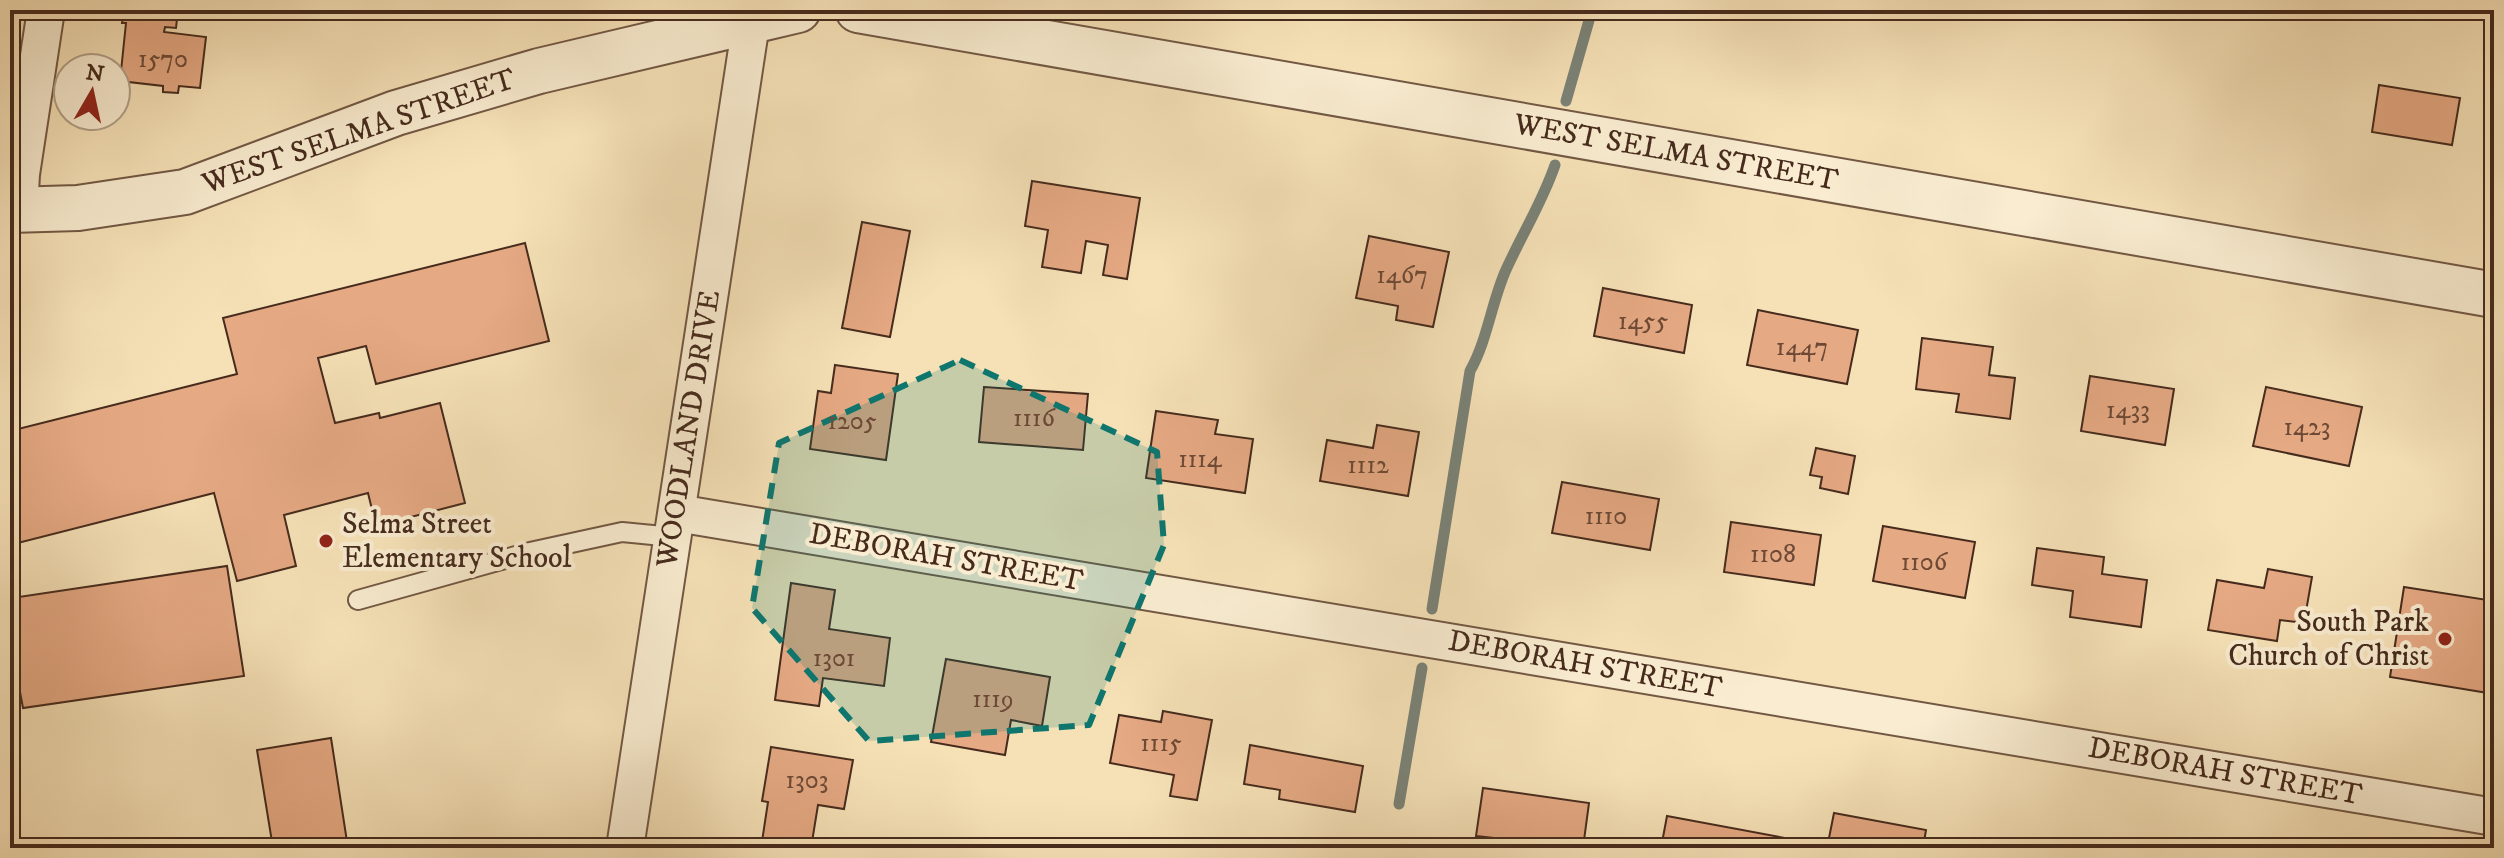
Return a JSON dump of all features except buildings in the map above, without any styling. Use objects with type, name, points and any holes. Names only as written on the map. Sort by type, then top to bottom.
[{"type":"street","points":[[15,210],[46,10]]},
{"type":"street","name":"WEST SELMA STREET","points":[[15,210],[78,208],[185,192],[396,113],[539,71],[752,16],[798,10]]},
{"type":"street","name":"WEST SELMA STREET","points":[[858,10],[2494,295]]},
{"type":"street","name":"WOODLAND DRIVE","points":[[625,848],[752,16]]},
{"type":"street","name":"DEBORAH STREET","points":[[675,525],[2494,817]]},
{"type":"lane","points":[[358,600],[530,552],[622,532],[675,525]]},
{"type":"highlighted area","points":[[960,360],[1157,452],[1164,545],[1089,725],[869,741],[752,608],[779,443]]},
{"type":"waterway","points":[[1566,101],[1592,10]]},
{"type":"waterway","points":[[1432,609],[1470,371],[1481,348],[1505,272],[1555,165]]},
{"type":"waterway","points":[[1399,804],[1422,668]]},
{"type":"place","name":"Selma Street Elementary School","points":[[326,541]]},
{"type":"place","name":"South Park Church of Christ","points":[[2445,639]]}]
